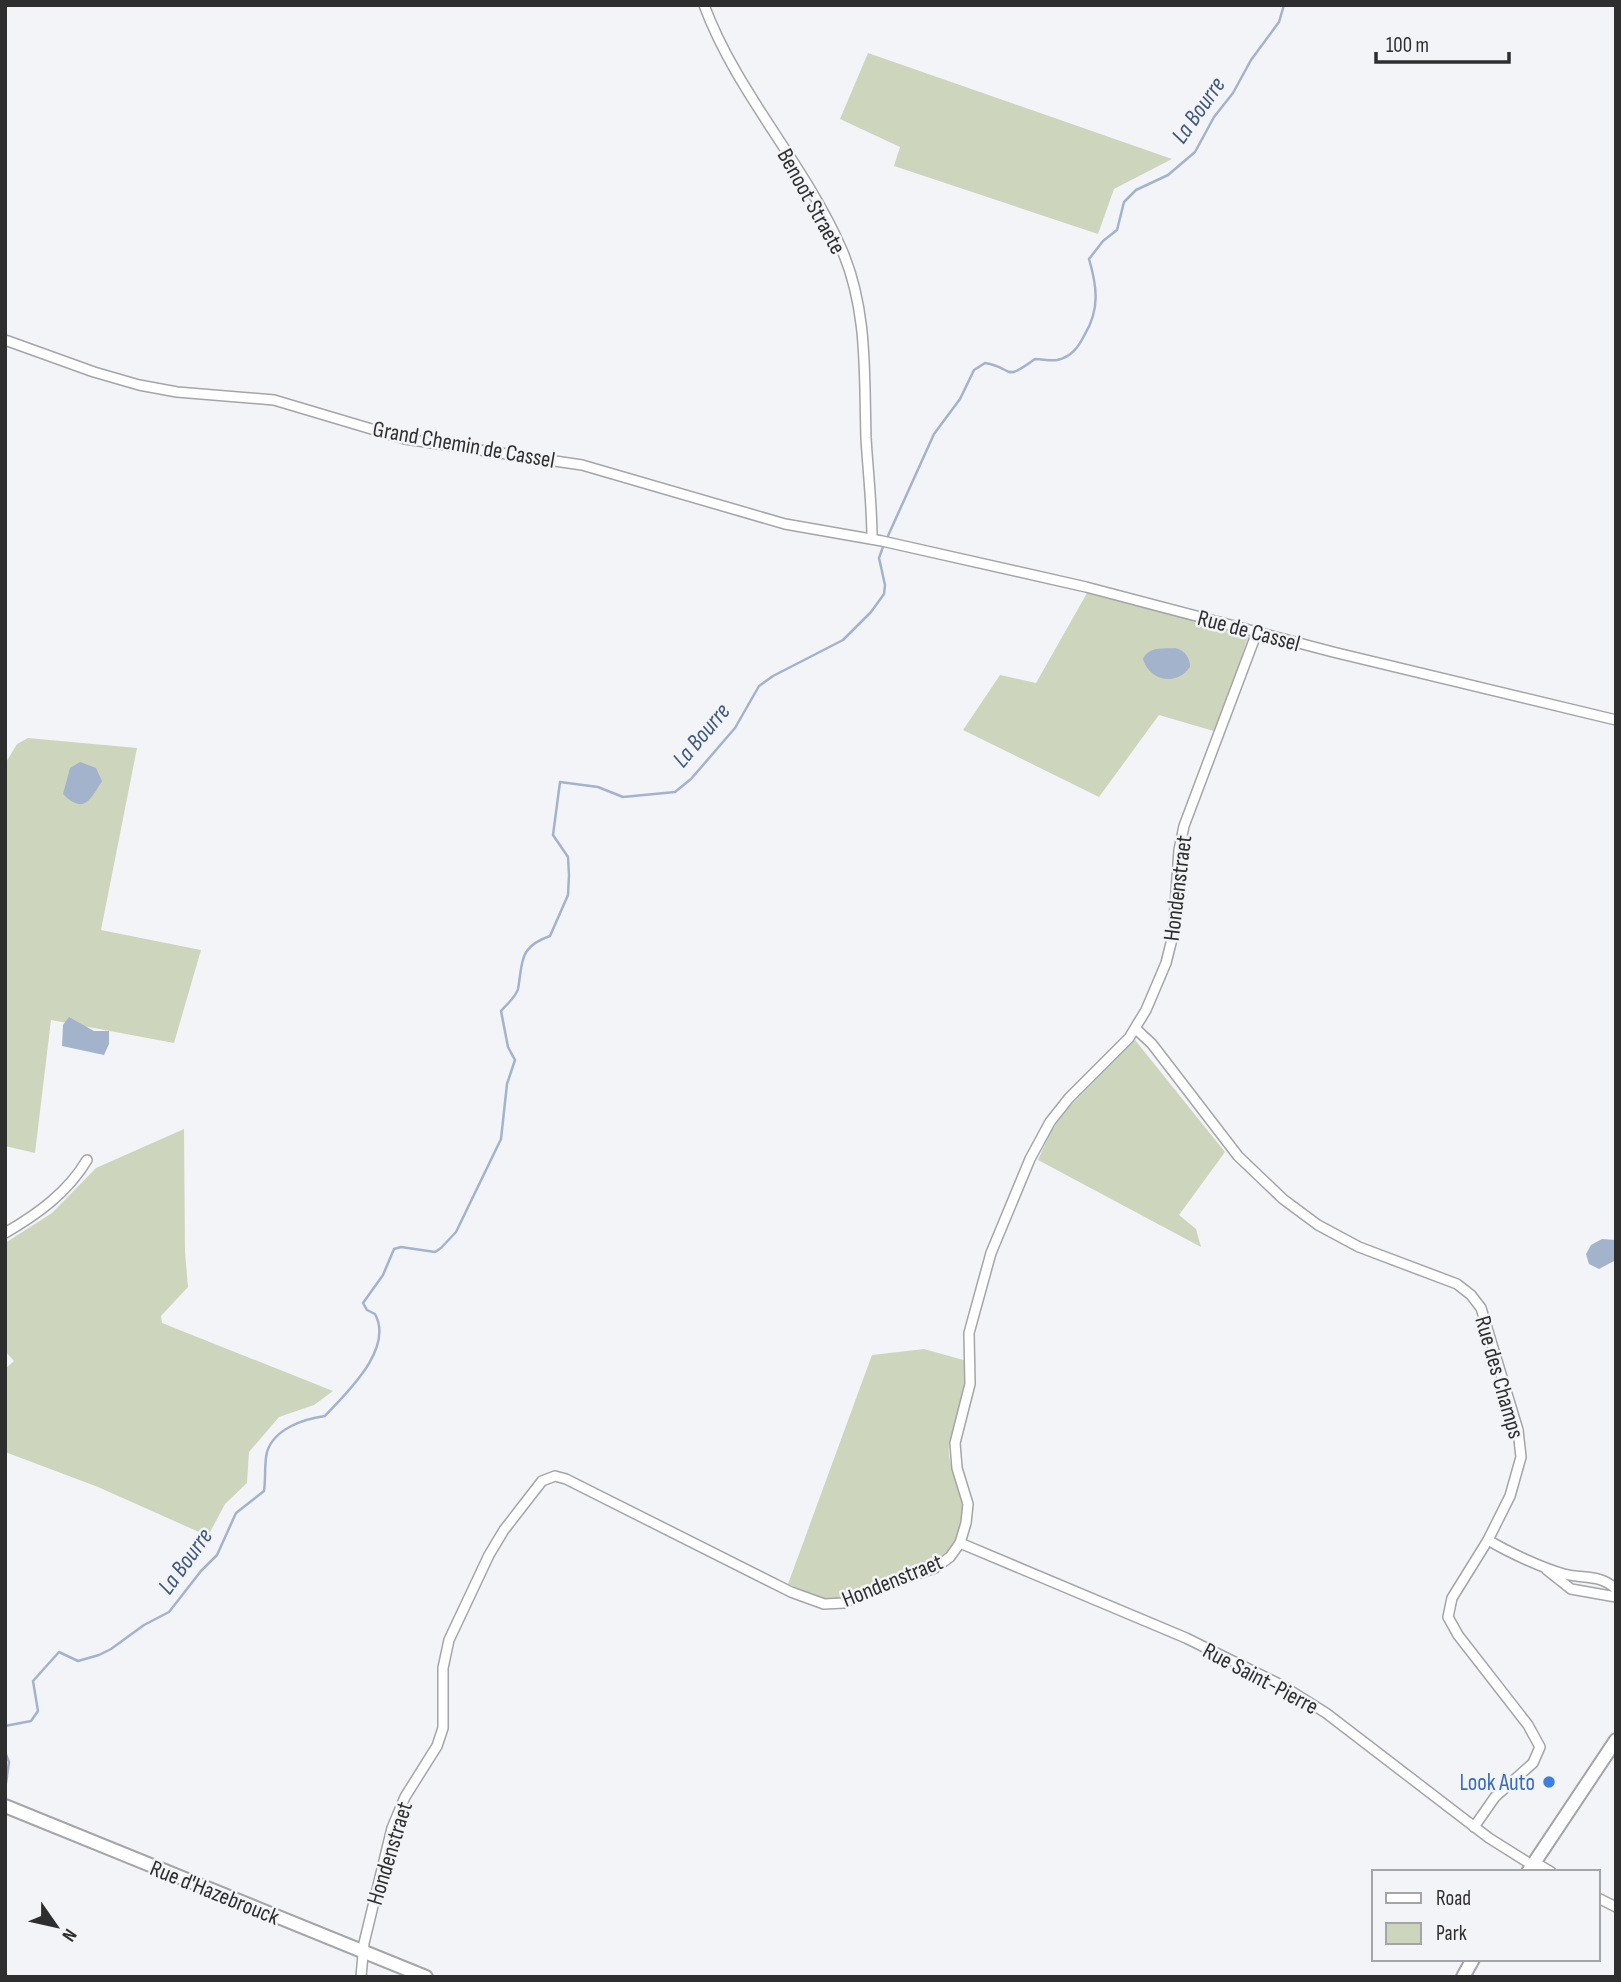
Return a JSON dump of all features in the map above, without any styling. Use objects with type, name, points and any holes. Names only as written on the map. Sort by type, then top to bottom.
[{"type":"street","name":"Benoot Straete","points":[[704,5],[733,66],[825,216],[843,253],[855,287],[865,348],[866,425],[882,541]]},
{"type":"street","name":"Grand Chemin de Cassel","points":[[5,340],[94,372],[149,387],[283,402],[396,437],[569,463],[617,474],[785,524],[882,541]]},
{"type":"street","name":"Rue de Cassel","points":[[882,541],[1086,587],[1616,720]]},
{"type":"street","name":"Hondenstraet","points":[[361,1977],[363,1951],[394,1822],[408,1790],[434,1749],[443,1728],[443,1668],[449,1640],[496,1542],[541,1481],[550,1477],[566,1479],[791,1592],[829,1605],[844,1603],[880,1586],[935,1568],[950,1557],[960,1543],[968,1504],[957,1468],[955,1448],[970,1384],[969,1333],[993,1245],[1033,1152],[1050,1122],[1069,1098],[1136,1029],[1157,986],[1171,946],[1176,912],[1179,850],[1184,826],[1257,632]]},
{"type":"street","name":"Rue des Champs","points":[[1136,1029],[1152,1044],[1238,1156],[1283,1199],[1318,1225],[1359,1247],[1457,1284],[1479,1304],[1489,1326],[1518,1430],[1521,1451],[1516,1483],[1488,1540],[1452,1598],[1448,1617],[1454,1631],[1528,1725],[1539,1747],[1533,1763],[1495,1797],[1474,1827]]},
{"type":"street","points":[[5,1233],[62,1192],[87,1160]]},
{"type":"street","points":[[1488,1540],[1566,1574],[1600,1578],[1616,1589]]},
{"type":"street","name":"Rue Saint-Pierre","points":[[960,1543],[1169,1631],[1283,1686],[1335,1720],[1474,1827],[1534,1863]]},
{"type":"street","points":[[1544,1566],[1570,1590],[1616,1597]]},
{"type":"street","points":[[1534,1863],[1616,1740]]},
{"type":"street","points":[[1534,1863],[1566,1826],[1616,1753]]},
{"type":"street","name":"Rue d'Hazebrouck","points":[[5,1806],[426,1977]]},
{"type":"street","points":[[1600,1899],[1616,1907]]},
{"type":"street","points":[[1465,1977],[1473,1961]]},
{"type":"green space","points":[[868,53],[1172,159],[1114,189],[1098,234],[894,166],[900,147],[840,119]]},
{"type":"green space","points":[[1087,593],[1249,634],[1217,732],[1159,715],[1099,797],[963,730],[1000,675],[1036,683]]},
{"type":"green space","points":[[28,738],[137,748],[101,930],[201,950],[174,1043],[51,1020],[35,1153],[5,1146],[5,764],[17,744]]},
{"type":"green space","points":[[1135,1040],[1225,1152],[1179,1215],[1196,1229],[1201,1247],[1038,1160],[1051,1131],[1070,1106]]},
{"type":"green space","points":[[184,1129],[185,1252],[188,1287],[161,1316],[162,1323],[333,1391],[314,1405],[279,1417],[249,1452],[247,1483],[225,1504],[208,1536],[98,1487],[5,1452],[5,1369],[14,1361],[5,1351],[5,1243],[52,1213],[96,1168]]},
{"type":"green space","points":[[924,1349],[967,1361],[963,1399],[949,1445],[951,1465],[964,1506],[962,1525],[955,1542],[936,1563],[838,1601],[827,1601],[788,1584],[872,1355]]},
{"type":"water","points":[[1175,648],[1184,653],[1189,661],[1190,667],[1185,673],[1164,679],[1151,673],[1146,667],[1143,659],[1149,652]]},
{"type":"water","points":[[80,762],[96,768],[102,781],[86,803],[76,804],[63,794],[70,768]]},
{"type":"water","points":[[69,1017],[94,1031],[109,1031],[109,1044],[104,1055],[62,1046],[63,1025]]},
{"type":"water","points":[[1602,1239],[1616,1240],[1616,1260],[1599,1269],[1589,1264],[1586,1254],[1591,1245]]},
{"type":"waterway","name":"La Bourre","points":[[887,538],[934,434],[960,399],[974,370],[985,363],[1013,372],[1035,359],[1062,359],[1077,347],[1090,325],[1095,306],[1094,279],[1089,259],[1103,241],[1117,230],[1124,202],[1136,190],[1168,175],[1195,152],[1214,117],[1233,93],[1251,60],[1279,22],[1284,5]]},
{"type":"waterway","name":"La Bourre","points":[[5,1726],[31,1721],[38,1711],[33,1681],[59,1652],[78,1661],[99,1655],[169,1612],[217,1555],[236,1513],[264,1491],[267,1452],[276,1437],[290,1426],[325,1416],[365,1369],[378,1341],[379,1327],[375,1314],[367,1310],[363,1303],[383,1275],[394,1249],[401,1247],[435,1252],[456,1232],[501,1139],[507,1084],[515,1060],[508,1047],[501,1011],[517,992],[527,950],[550,936],[568,895],[568,857],[553,835],[560,782],[598,787],[623,797],[675,792],[691,779],[735,728],[759,686],[843,640],[871,612],[884,594],[885,585],[879,558],[884,544]]},
{"type":"waterway","name":"La Bourre","points":[[5,1752],[9,1762],[5,1790]]},
{"type":"place","name":"Look Auto","points":[[1549,1782]]}]
